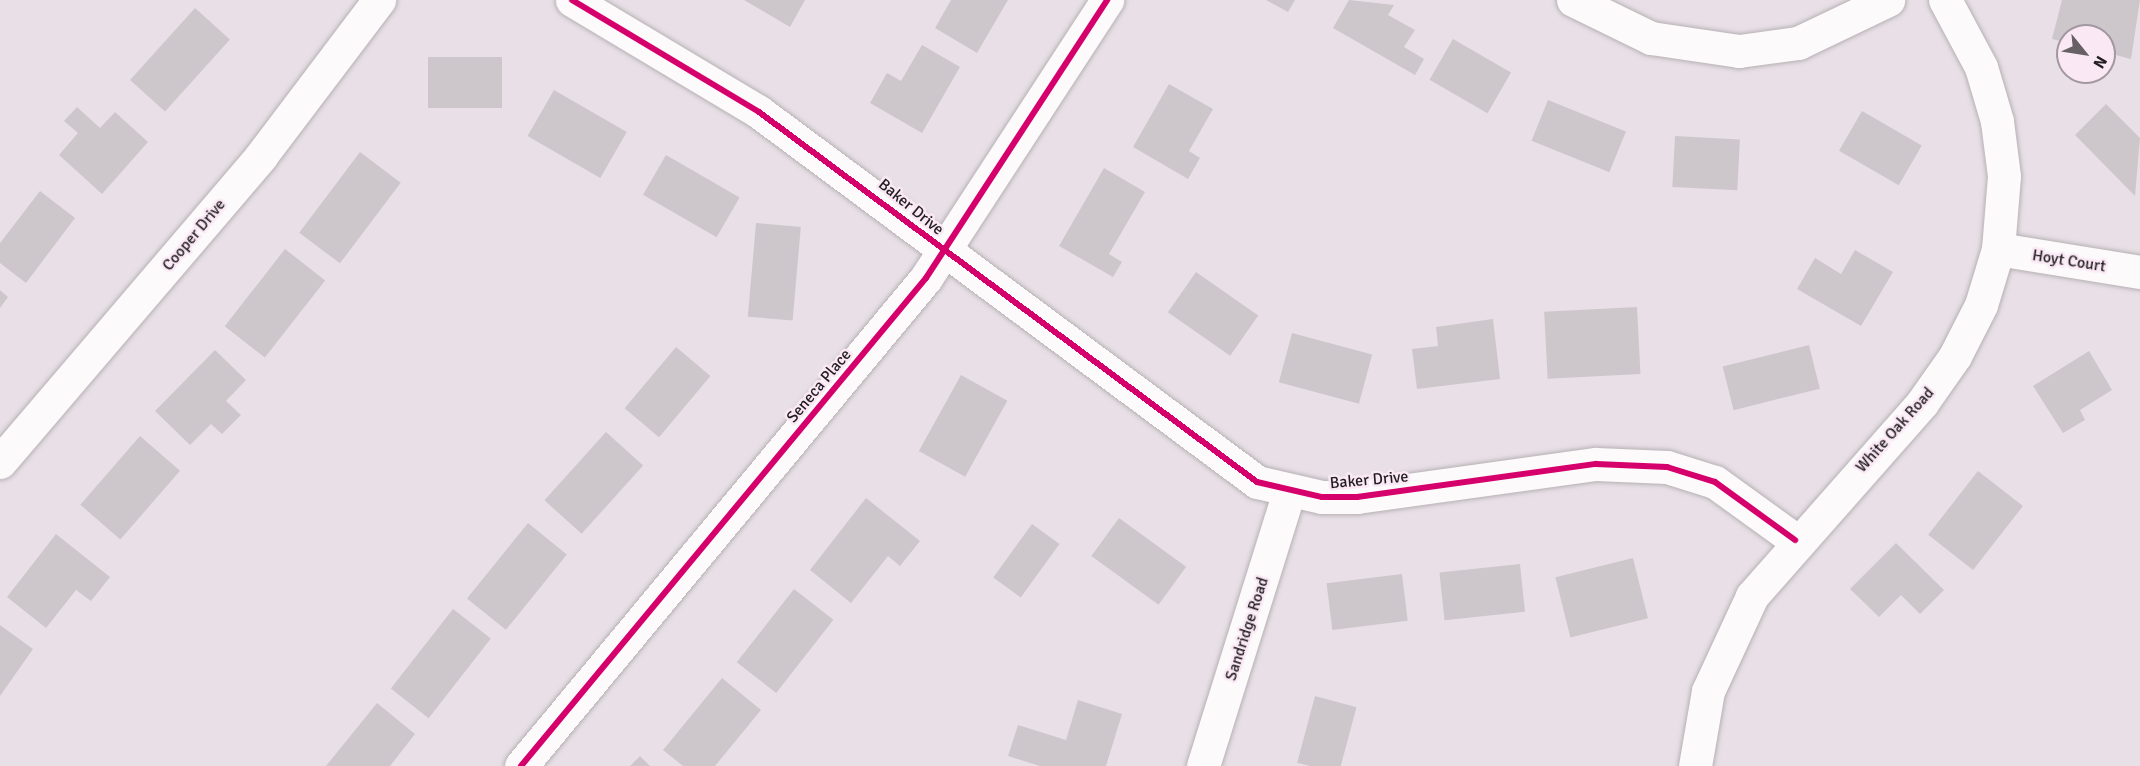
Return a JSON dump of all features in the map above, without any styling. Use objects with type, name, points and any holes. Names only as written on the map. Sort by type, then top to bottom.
[{"type":"street","name":"Cooper Drive","points":[[0,462],[261,156],[379,0]]},
{"type":"street","name":"Baker Drive","points":[[572,0],[759,112],[1226,464],[1289,492],[1357,497],[1596,464],[1667,466],[1715,482],[1796,540]]},
{"type":"street","name":"Seneca Place","points":[[522,766],[945,251],[1107,0]]},
{"type":"street","points":[[1573,0],[1651,38],[1739,51],[1798,43],[1888,0]]},
{"type":"street","name":"White Oak Road","points":[[1695,766],[1708,691],[1727,640],[1752,596],[1796,540],[1922,403],[1955,356],[1981,305],[1998,249],[2004,176],[1997,121],[1982,67],[1945,0]]},
{"type":"street","name":"Hoyt Court","points":[[1998,249],[2140,272]]},
{"type":"street","name":"Sandridge Road","points":[[1203,766],[1289,492]]},
{"type":"building","points":[[744,0],[805,0],[790,27]]},
{"type":"building","points":[[951,0],[1008,0],[977,53],[935,28]]},
{"type":"building","points":[[1266,0],[1295,0],[1288,12]]},
{"type":"building","points":[[1349,0],[1394,5],[1388,15],[1415,30],[1404,47],[1424,59],[1415,75],[1333,28]]},
{"type":"building","points":[[2062,0],[2140,0],[2131,59],[2116,55],[2116,24],[2056,24],[2056,40],[2052,39]]},
{"type":"building","points":[[195,8],[230,39],[165,112],[130,80]]},
{"type":"building","points":[[1453,39],[1511,72],[1488,113],[1430,80]]},
{"type":"building","points":[[922,45],[960,67],[922,133],[870,103],[887,73],[901,81]]},
{"type":"building","points":[[428,57],[502,57],[502,108],[428,108]]},
{"type":"building","points":[[1169,84],[1213,109],[1189,151],[1200,158],[1188,179],[1133,147]]},
{"type":"building","points":[[554,90],[627,132],[600,178],[528,136]]},
{"type":"building","points":[[1548,100],[1626,131],[1609,172],[1532,141]]},
{"type":"building","points":[[2106,104],[2140,138],[2135,196],[2075,135]]},
{"type":"building","points":[[77,107],[100,128],[115,112],[148,142],[102,194],[59,155],[78,133],[64,121]]},
{"type":"building","points":[[1862,111],[1922,146],[1899,185],[1839,151]]},
{"type":"building","points":[[1675,136],[1740,139],[1737,190],[1672,187]]},
{"type":"building","points":[[360,152],[401,183],[340,263],[299,233]]},
{"type":"building","points":[[666,155],[740,198],[717,237],[643,195]]},
{"type":"building","points":[[1104,168],[1145,192],[1109,254],[1122,262],[1113,277],[1059,246]]},
{"type":"building","points":[[40,191],[75,218],[26,283],[0,263],[0,243]]},
{"type":"building","points":[[756,223],[801,227],[793,321],[748,317]]},
{"type":"building","points":[[285,249],[325,280],[265,358],[225,326]]},
{"type":"building","points":[[1855,250],[1893,272],[1861,326],[1797,289],[1815,258],[1841,274]]},
{"type":"building","points":[[1196,272],[1258,316],[1230,356],[1168,312]]},
{"type":"building","points":[[0,290],[8,297],[0,308]]},
{"type":"building","points":[[1637,307],[1641,374],[1548,379],[1544,312]]},
{"type":"building","points":[[1493,319],[1500,379],[1417,389],[1412,349],[1438,346],[1436,327]]},
{"type":"building","points":[[1292,333],[1372,354],[1359,404],[1279,382]]},
{"type":"building","points":[[1809,345],[1820,389],[1734,410],[1723,367]]},
{"type":"building","points":[[676,347],[710,376],[659,437],[625,408]]},
{"type":"building","points":[[215,350],[246,380],[226,401],[241,415],[222,434],[211,424],[190,445],[155,411]]},
{"type":"building","points":[[2089,351],[2112,390],[2080,410],[2085,420],[2063,433],[2033,386]]},
{"type":"building","points":[[961,375],[1007,401],[965,477],[919,451]]},
{"type":"building","points":[[606,432],[643,465],[582,534],[544,500]]},
{"type":"building","points":[[140,436],[180,471],[120,539],[80,505]]},
{"type":"building","points":[[1978,471],[2023,506],[1973,570],[1928,535]]},
{"type":"building","points":[[866,498],[920,541],[900,566],[888,556],[851,603],[810,570]]},
{"type":"building","points":[[1119,518],[1186,567],[1159,605],[1091,556]]},
{"type":"building","points":[[528,523],[567,554],[506,630],[467,598]]},
{"type":"building","points":[[1032,524],[1060,544],[1021,597],[993,577]]},
{"type":"building","points":[[56,534],[110,577],[91,601],[76,590],[46,628],[7,597]]},
{"type":"building","points":[[1896,543],[1944,590],[1920,614],[1901,595],[1879,617],[1850,589]]},
{"type":"building","points":[[1633,558],[1648,618],[1570,638],[1555,577]]},
{"type":"building","points":[[1520,564],[1525,612],[1444,620],[1439,572]]},
{"type":"building","points":[[1402,574],[1408,621],[1332,630],[1327,583]]},
{"type":"building","points":[[794,589],[833,620],[776,693],[737,662]]},
{"type":"building","points":[[453,609],[491,639],[429,718],[391,689]]},
{"type":"building","points":[[0,625],[33,649],[0,696]]},
{"type":"building","points":[[722,678],[761,710],[715,766],[683,766],[663,750]]},
{"type":"building","points":[[1315,696],[1357,707],[1341,766],[1310,766],[1297,763]]},
{"type":"building","points":[[1078,700],[1122,714],[1106,766],[1040,766],[1008,756],[1018,725],[1066,740]]},
{"type":"building","points":[[377,703],[415,734],[390,766],[326,766]]},
{"type":"building","points":[[640,756],[650,766],[630,766]]},
{"type":"cycle path","points":[[572,0],[759,112],[1257,482],[1322,497],[1357,497],[1596,464],[1667,467],[1715,482],[1795,540]]},
{"type":"cycle path","points":[[521,766],[926,278],[1107,0]]}]
